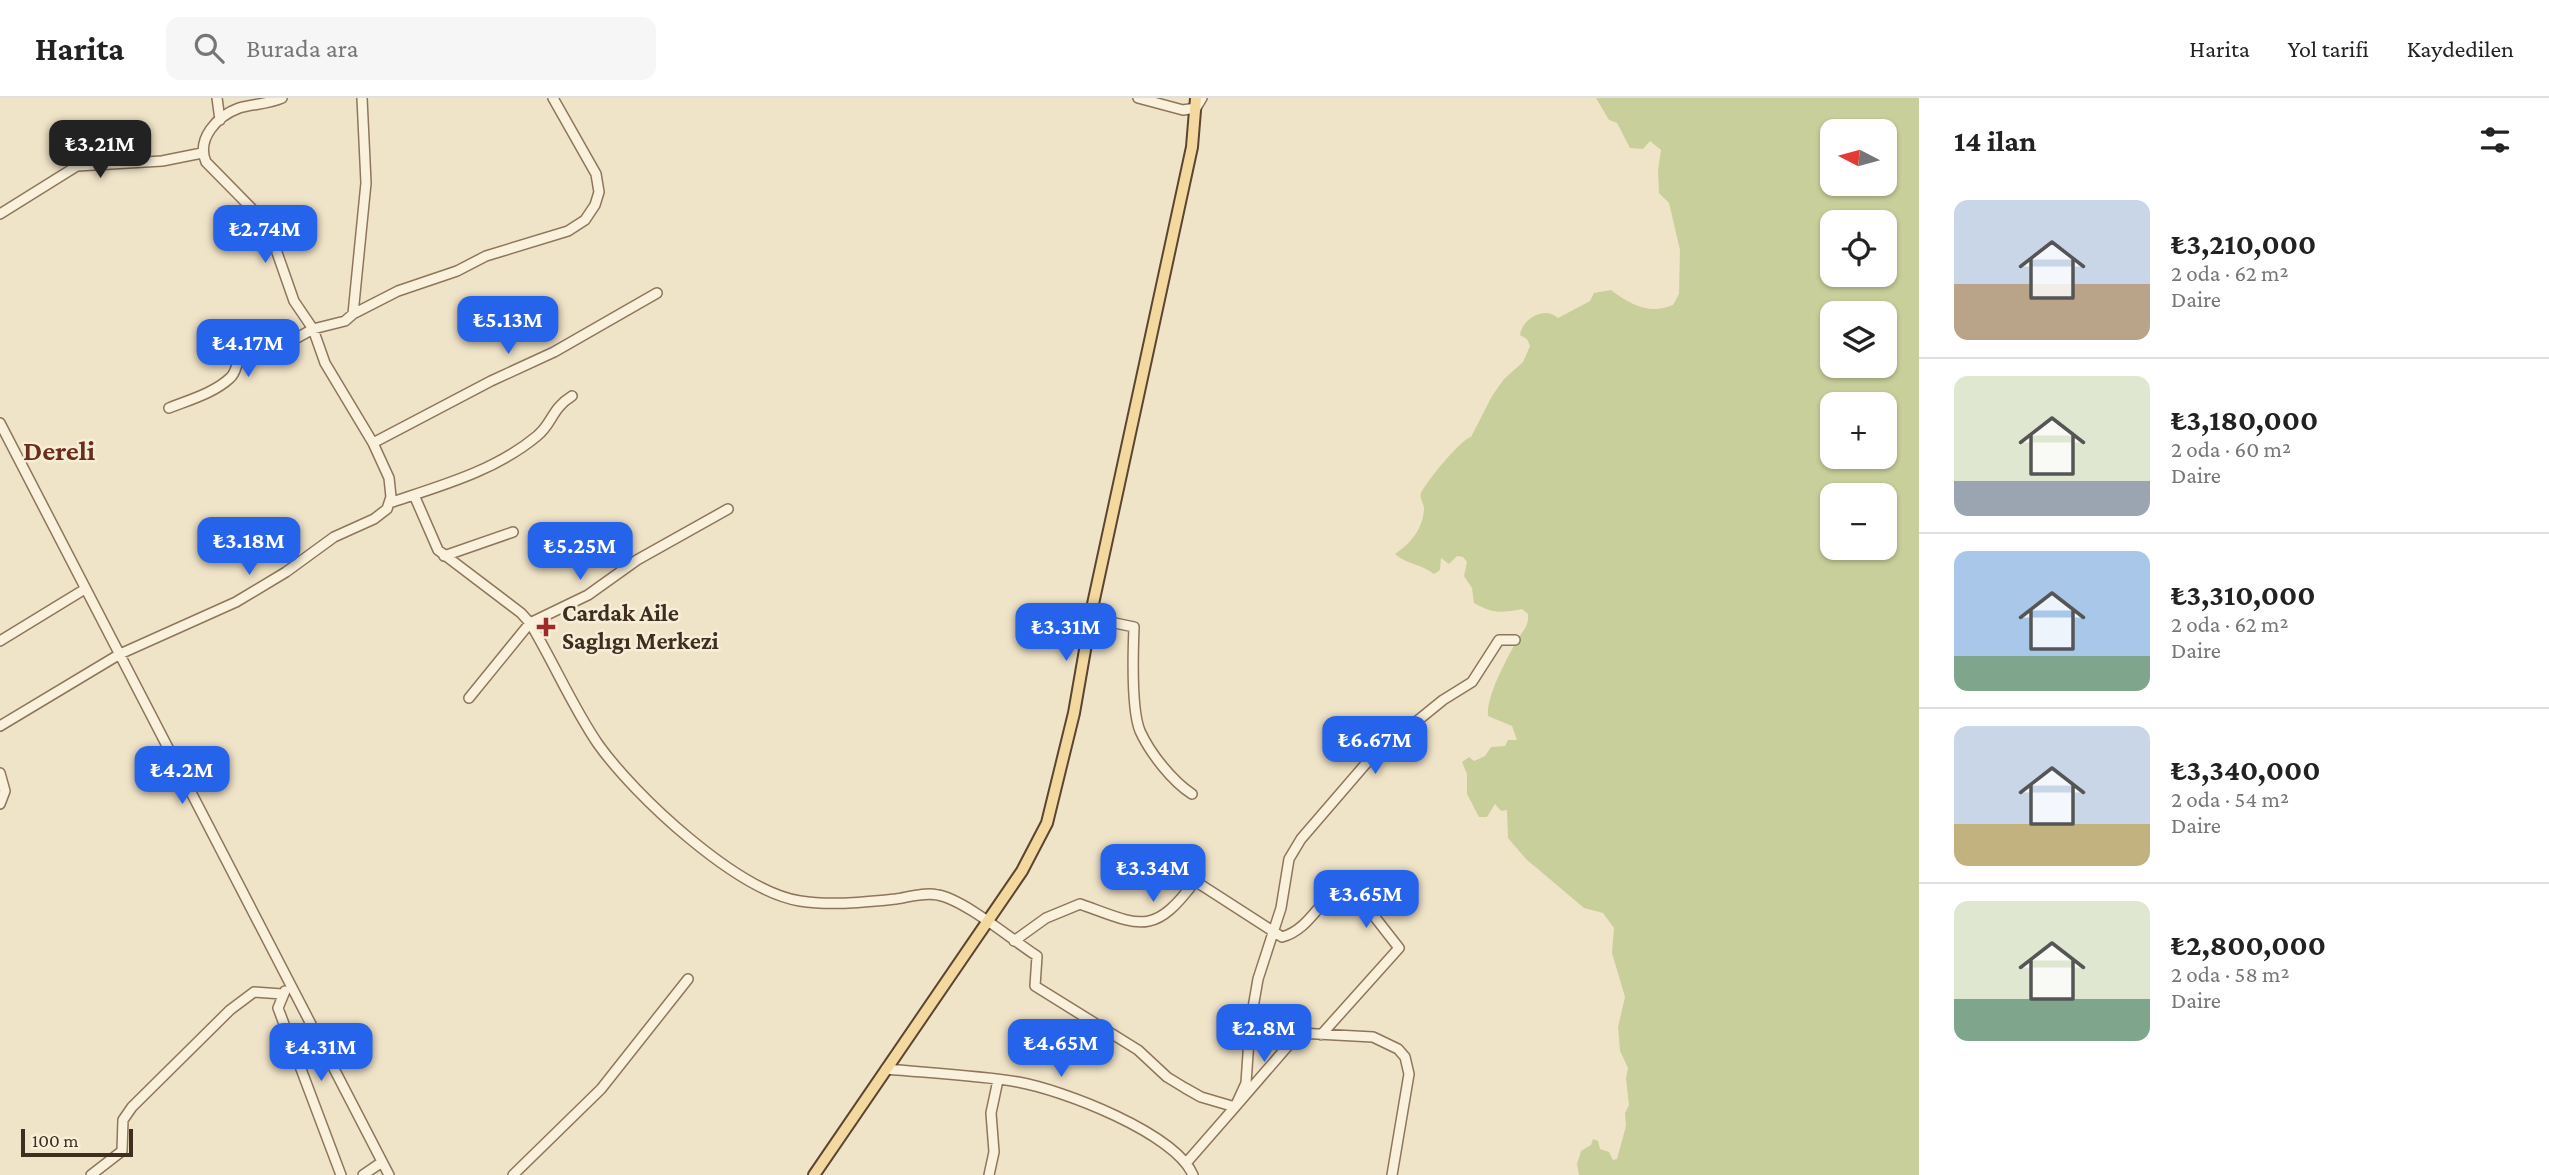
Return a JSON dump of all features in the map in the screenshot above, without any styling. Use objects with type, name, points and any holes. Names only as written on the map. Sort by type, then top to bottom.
[{"type":"main road","points":[[814,1175],[1022,871],[1047,823],[1074,713],[1091,618],[1192,147],[1198,101]]},
{"type":"street","points":[[216,98],[220,120]]},
{"type":"street","points":[[282,98],[237,109],[220,120],[208,132],[202,153],[206,162],[267,224],[294,301],[313,329],[325,363],[373,443],[389,478],[390,503]]},
{"type":"street","points":[[353,314],[366,183],[362,98]]},
{"type":"street","points":[[169,408],[216,388],[233,377],[237,358],[243,355],[286,344],[313,329],[345,321],[353,314],[398,291],[457,271],[486,256],[568,231],[585,220],[595,205],[599,192],[596,174],[553,98]]},
{"type":"street","points":[[1138,98],[1183,110],[1198,101]]},
{"type":"street","points":[[0,214],[78,166],[162,161],[202,153]]},
{"type":"street","points":[[373,443],[491,381],[554,352],[657,293]]},
{"type":"street","points":[[0,726],[120,654],[236,602],[286,572],[334,537],[380,516],[390,503],[486,468],[538,435],[558,405],[572,396]]},
{"type":"street","points":[[0,423],[389,1175]]},
{"type":"street","points":[[414,495],[444,556],[521,613],[530,624],[583,721],[612,761],[671,822],[753,884],[783,898],[824,903],[936,894],[957,903],[1039,960],[1033,977],[1035,986],[1138,1049],[1167,1077],[1185,1088],[1201,1097],[1235,1107]]},
{"type":"street","points":[[469,698],[530,624],[588,595],[648,554],[728,509]]},
{"type":"street","points":[[444,556],[513,533]]},
{"type":"street","points":[[0,641],[85,589]]},
{"type":"street","points":[[1091,618],[1134,627],[1133,667],[1140,730],[1156,756],[1182,788],[1192,794]]},
{"type":"street","points":[[1235,1107],[1246,1083],[1250,1025],[1258,979],[1287,882],[1289,859],[1301,839],[1369,760],[1443,700],[1472,682],[1499,640],[1515,639]]},
{"type":"street","points":[[0,773],[5,791],[0,804]]},
{"type":"street","points":[[1014,941],[1046,918],[1080,904],[1134,923],[1153,922],[1179,902],[1195,881],[1282,937],[1293,934],[1312,919],[1338,888],[1345,886],[1356,893],[1399,948],[1321,1035]]},
{"type":"street","points":[[513,1175],[601,1089],[688,979]]},
{"type":"street","points":[[91,1175],[122,1151],[123,1120],[132,1107],[230,1010],[254,992],[282,993],[293,987]]},
{"type":"street","points":[[282,993],[278,1008],[341,1175]]},
{"type":"street","points":[[1187,1162],[1299,1033],[1373,1037],[1398,1049],[1405,1057],[1409,1074],[1392,1175]]},
{"type":"street","points":[[886,1069],[1041,1087],[1127,1120],[1187,1162],[1193,1175]]},
{"type":"street","points":[[989,1175],[994,1152],[991,1114],[998,1080]]},
{"type":"street","points":[[363,1175],[382,1162]]},
{"type":"green space","points":[[1596,98],[1919,98],[1919,1175],[1579,1175],[1577,1164],[1581,1151],[1591,1145],[1593,1139],[1598,1141],[1600,1149],[1609,1152],[1613,1160],[1617,1159],[1626,1126],[1625,1113],[1629,1105],[1626,1079],[1628,1068],[1620,1051],[1618,1027],[1625,997],[1612,953],[1614,928],[1603,913],[1584,908],[1526,859],[1508,838],[1507,810],[1501,811],[1495,804],[1487,817],[1479,817],[1467,794],[1467,774],[1462,762],[1469,757],[1474,761],[1485,756],[1491,747],[1505,746],[1508,740],[1517,740],[1512,726],[1488,716],[1488,708],[1502,668],[1526,626],[1528,614],[1522,609],[1492,611],[1474,603],[1472,588],[1464,576],[1467,562],[1463,557],[1457,556],[1449,564],[1441,558],[1440,570],[1434,574],[1395,554],[1411,541],[1421,523],[1424,509],[1421,495],[1424,488],[1452,453],[1471,437],[1492,396],[1504,379],[1523,362],[1530,346],[1527,339],[1520,335],[1529,319],[1540,313],[1552,314],[1558,318],[1590,301],[1594,293],[1611,290],[1633,304],[1648,309],[1673,305],[1679,294],[1680,250],[1669,203],[1659,193],[1661,150],[1650,141],[1643,149],[1630,148],[1617,123],[1609,120]]},
{"type":"place","name":"Cardak Aile Saglıgı Merkezi","points":[[546,627]]},
{"type":"district","name":"Dereli","points":[[59,450]]}]
